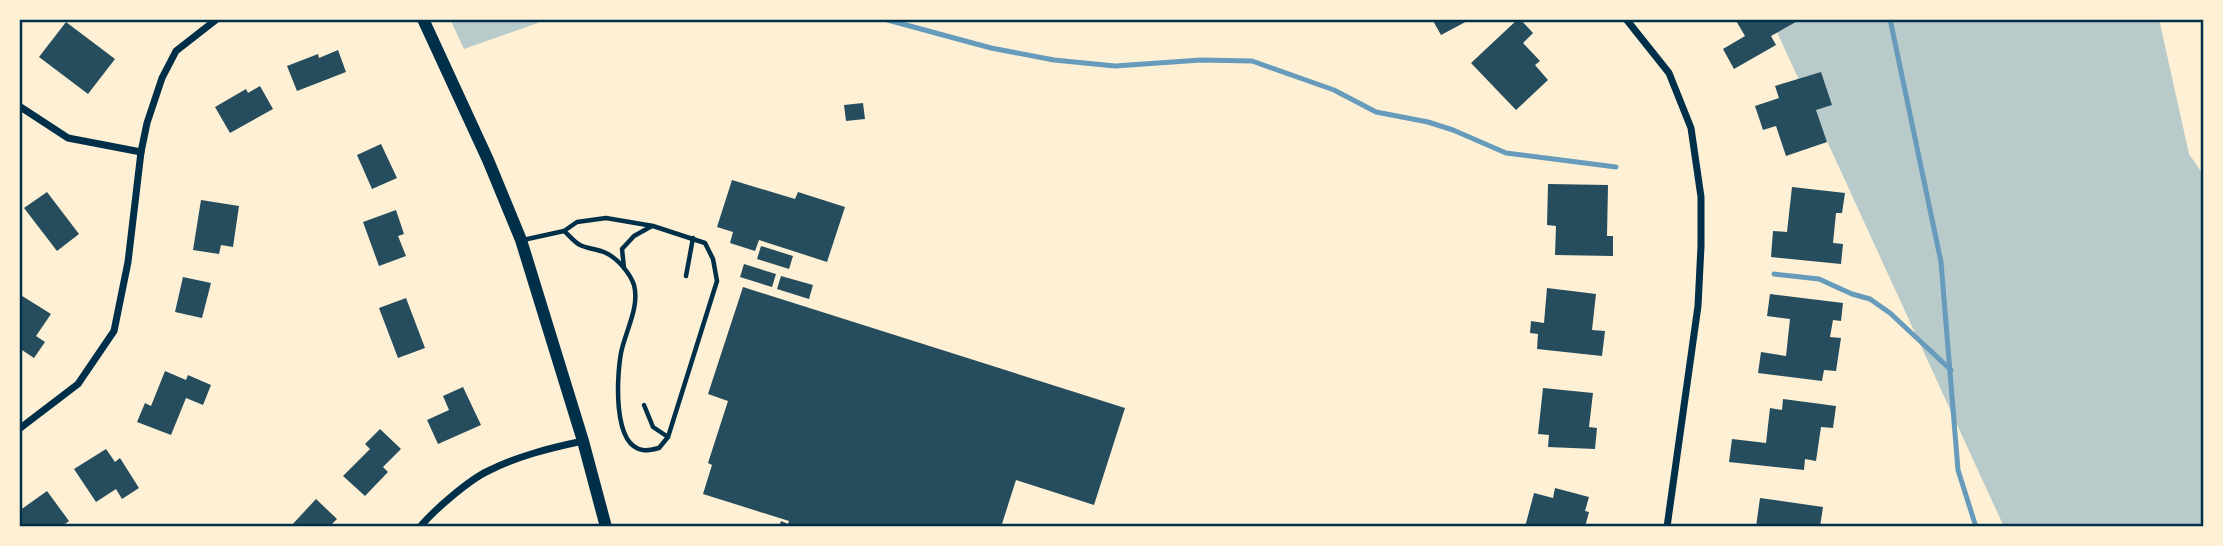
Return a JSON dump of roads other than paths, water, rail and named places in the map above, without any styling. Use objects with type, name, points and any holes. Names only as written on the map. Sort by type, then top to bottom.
[{"type":"street","points":[[19,429],[78,384],[114,331],[128,262],[141,152],[162,78],[176,51],[217,19]]},
{"type":"street","points":[[423,19],[488,160],[521,240],[583,441],[606,527]]},
{"type":"street","points":[[1626,19],[1669,73],[1691,128],[1701,197],[1698,306],[1667,527]]},
{"type":"street","points":[[19,106],[68,138],[141,152]]},
{"type":"street","points":[[420,527],[431,513],[486,471],[538,451],[583,441]]},
{"type":"lane","points":[[521,240],[564,231],[578,222],[606,218],[653,226],[705,243],[713,259],[717,281],[668,437],[659,448],[643,450],[631,444],[622,428],[618,402],[621,351],[634,303],[634,285],[624,268],[607,253],[580,245],[564,231]]},
{"type":"lane","points":[[624,268],[622,249],[634,236],[653,226]]},
{"type":"lane","points":[[686,276],[693,238]]},
{"type":"lane","points":[[644,405],[653,427],[668,437]]},
{"type":"waterway","points":[[884,19],[991,48],[1054,60],[1115,66],[1201,60],[1252,61],[1334,90],[1376,112],[1428,122],[1506,153],[1616,167]]},
{"type":"waterway","points":[[1890,19],[1941,262],[1958,470],[1976,527]]},
{"type":"waterway","points":[[1774,274],[1819,279],[1870,299],[1890,313],[1951,370]]}]
